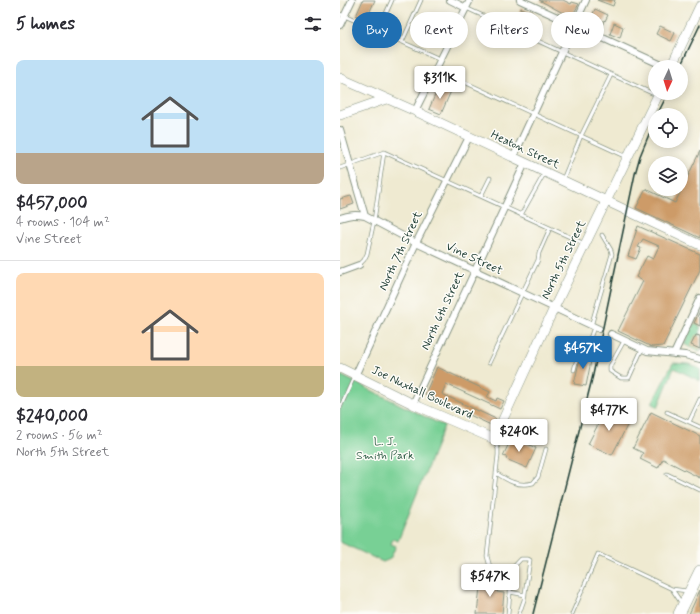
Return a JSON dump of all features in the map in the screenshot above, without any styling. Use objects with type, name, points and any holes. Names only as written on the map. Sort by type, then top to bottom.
[{"type":"highway","points":[[681,610],[700,571]]},
{"type":"street","points":[[340,25],[342,15],[352,0]]},
{"type":"street","points":[[450,0],[466,8]]},
{"type":"street","points":[[415,111],[470,0]]},
{"type":"street","points":[[520,0],[551,14]]},
{"type":"street","points":[[580,12],[586,0]]},
{"type":"street","points":[[674,60],[700,6]]},
{"type":"street","points":[[604,39],[651,60]]},
{"type":"street","points":[[513,158],[564,48]]},
{"type":"street","name":"Heaton Street","points":[[340,78],[415,111],[700,245]]},
{"type":"street","points":[[340,115],[386,99]]},
{"type":"street","name":"North 5th Street","points":[[494,439],[554,308],[655,100]]},
{"type":"street","points":[[340,130],[365,216]]},
{"type":"street","name":"North 7th Street","points":[[355,376],[416,243],[469,137]]},
{"type":"street","name":"North 6th Street","points":[[413,404],[525,163]]},
{"type":"street","points":[[340,218],[357,214],[365,216]]},
{"type":"street","name":"Vine Street","points":[[365,216],[474,271],[595,327]]},
{"type":"street","points":[[340,272],[359,265]]},
{"type":"street","points":[[674,354],[700,298]]},
{"type":"street","points":[[610,334],[647,351],[700,359]]},
{"type":"street","name":"Joe Nuxhall Boulevard","points":[[340,368],[413,404],[494,439]]},
{"type":"lane","points":[[387,12],[392,0]]},
{"type":"lane","points":[[421,0],[402,42],[441,59]]},
{"type":"lane","points":[[466,8],[562,53],[648,90]]},
{"type":"lane","points":[[342,15],[352,19]]},
{"type":"lane","points":[[436,69],[627,156]]},
{"type":"lane","points":[[562,180],[581,136],[611,75]]},
{"type":"lane","points":[[359,265],[364,260],[374,221],[384,152]]},
{"type":"lane","points":[[340,168],[384,152],[585,245]]},
{"type":"lane","points":[[521,215],[544,172]]},
{"type":"lane","points":[[481,196],[490,178]]},
{"type":"lane","points":[[489,363],[523,294],[550,228]]},
{"type":"lane","points":[[574,370],[579,350],[588,344],[595,327],[612,254],[602,235]]},
{"type":"lane","points":[[624,341],[610,366],[610,371],[621,378],[629,378],[642,349]]},
{"type":"lane","points":[[340,408],[355,376]]},
{"type":"lane","points":[[689,422],[700,399]]},
{"type":"lane","points":[[667,412],[700,427]]},
{"type":"lane","points":[[494,439],[498,449],[487,556],[490,567],[511,583],[508,614]]},
{"type":"lane","points":[[496,473],[515,484],[525,485],[533,483],[538,477],[546,449]]},
{"type":"lane","points":[[667,474],[700,490]]},
{"type":"lane","points":[[572,614],[598,554],[672,589],[690,591]]},
{"type":"lane","points":[[503,578],[520,559],[530,560],[525,595],[519,614]]},
{"type":"lane","points":[[672,589],[681,610]]},
{"type":"lane","points":[[510,592],[525,595]]},
{"type":"green space","points":[[694,323],[700,326],[700,352],[684,344]]},
{"type":"green space","points":[[673,363],[689,364],[700,369],[700,381],[674,368],[658,407],[652,403]]},
{"type":"green space","name":"L. J. Smith Park","points":[[340,375],[444,426],[398,541],[393,539],[391,544],[396,546],[390,559],[383,562],[340,542]]},
{"type":"building","points":[[363,0],[375,0],[370,12],[358,12]]},
{"type":"building","points":[[539,0],[563,0],[571,4],[572,2],[579,4],[574,12],[561,12]]},
{"type":"building","points":[[597,0],[615,0],[613,6]]},
{"type":"building","points":[[521,8],[530,12],[519,12]]},
{"type":"building","points":[[595,9],[602,12],[594,12]]},
{"type":"building","points":[[604,13],[608,15],[605,21],[604,20]]},
{"type":"building","points":[[614,23],[623,27],[620,38],[610,34]]},
{"type":"building","points":[[660,26],[675,33],[671,41],[656,34]]},
{"type":"building","points":[[439,86],[451,91],[441,114],[429,109]]},
{"type":"building","points":[[700,151],[700,238],[636,208],[646,189],[648,190],[648,196],[660,196],[675,203],[678,196],[688,196],[688,176]]},
{"type":"building","points":[[351,196],[354,204],[340,209],[340,199]]},
{"type":"building","points":[[638,226],[700,254],[700,270],[663,346],[652,347],[618,331],[643,281],[636,277],[647,256],[653,259],[659,246],[643,239],[638,247],[641,248],[636,259],[628,256]]},
{"type":"building","points":[[700,311],[700,326],[694,323]]},
{"type":"building","points":[[696,335],[700,336],[700,349],[691,345]]},
{"type":"building","points":[[581,354],[592,356],[586,386],[574,384]]},
{"type":"building","points":[[437,367],[490,392],[487,397],[496,401],[497,398],[504,401],[500,409],[446,384],[442,394],[496,419],[493,426],[425,394]]},
{"type":"building","points":[[606,409],[630,420],[612,455],[588,444]]},
{"type":"building","points":[[651,412],[700,436],[700,478],[663,459],[658,468],[640,459],[643,453],[633,448]]},
{"type":"building","points":[[512,437],[536,448],[527,468],[506,459],[507,457],[503,456]]},
{"type":"building","points":[[481,578],[494,579],[493,587],[498,588],[497,592],[504,593],[502,614],[477,614]]},
{"type":"building","points":[[700,590],[700,614],[689,614]]},
{"type":"railway","points":[[683,60],[700,25]]},
{"type":"railway","points":[[660,108],[664,100]]},
{"type":"railway","points":[[533,614],[593,375],[635,174],[640,156],[648,137]]}]
